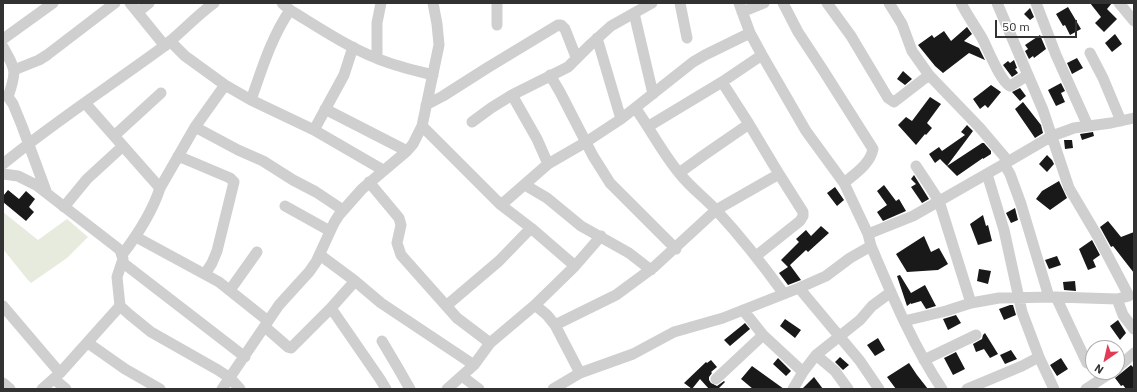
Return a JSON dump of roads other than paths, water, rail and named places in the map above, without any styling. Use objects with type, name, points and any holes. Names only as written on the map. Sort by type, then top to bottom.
[{"type":"street","points":[[3,39],[53,3]]},
{"type":"street","points":[[14,70],[33,63],[47,55],[115,3]]},
{"type":"street","points":[[130,3],[167,43],[224,85],[251,100],[314,130],[383,170]]},
{"type":"street","points":[[138,12],[149,3]]},
{"type":"street","points":[[3,164],[28,143],[86,103],[167,43],[214,3]]},
{"type":"street","points":[[377,58],[378,23],[381,3]]},
{"type":"street","points":[[222,389],[266,324],[288,295],[309,272],[320,255],[334,223],[343,210],[369,182],[407,151],[413,144],[422,126],[439,45],[433,3]]},
{"type":"street","points":[[497,3],[497,25]]},
{"type":"street","points":[[472,122],[512,95],[568,67],[576,57],[611,26],[652,3]]},
{"type":"street","points":[[680,3],[687,38]]},
{"type":"street","points":[[764,3],[740,8],[750,33],[806,130],[844,183],[868,234],[871,246],[904,321],[924,360],[942,389]]},
{"type":"street","points":[[783,3],[798,32],[873,149],[871,157],[866,164],[844,183]]},
{"type":"street","points":[[827,3],[851,36],[883,90],[892,101],[897,101],[929,75]]},
{"type":"street","points":[[889,3],[902,24],[912,51],[929,75],[980,128],[1006,163],[1052,297],[1085,361]]},
{"type":"street","points":[[961,3],[982,37],[999,73],[1006,84],[1010,86],[1028,75]]},
{"type":"street","points":[[904,321],[946,311],[971,303],[999,298],[1019,296],[1117,299],[1129,296],[1098,237],[1069,188],[1052,136],[997,3]]},
{"type":"street","points":[[1036,3],[1056,55],[1088,126]]},
{"type":"street","points":[[1120,3],[1134,21]]},
{"type":"street","points":[[251,100],[286,7],[353,47],[377,58],[433,75]]},
{"type":"street","points":[[634,13],[653,94]]},
{"type":"street","points":[[426,105],[558,25],[561,25],[565,29],[576,57]]},
{"type":"street","points":[[501,205],[548,164],[586,142],[636,109],[699,58],[750,33]]},
{"type":"street","points":[[597,38],[621,119]]},
{"type":"street","points":[[3,47],[14,70],[14,78],[5,95],[13,104],[19,118],[46,191]]},
{"type":"street","points":[[314,130],[344,75],[353,47]]},
{"type":"street","points":[[1090,53],[1103,78],[1121,121]]},
{"type":"street","points":[[649,126],[722,82],[762,55]]},
{"type":"street","points":[[550,75],[593,156],[610,183],[676,249]]},
{"type":"street","points":[[722,82],[803,212],[803,216],[800,221],[756,256]]},
{"type":"street","points":[[224,85],[195,127],[160,188],[150,215],[122,258],[117,277],[120,306],[130,316],[173,346],[207,363],[230,378],[240,389]]},
{"type":"street","points":[[114,136],[161,94]]},
{"type":"street","points":[[512,95],[537,139],[548,164]]},
{"type":"street","points":[[86,103],[160,188]]},
{"type":"street","points":[[325,109],[407,151]]},
{"type":"street","points":[[636,109],[649,126],[663,152],[679,173],[716,210],[756,256],[784,294]]},
{"type":"street","points":[[868,234],[912,216],[1052,136],[1074,128],[1134,118]]},
{"type":"street","points":[[679,173],[749,124]]},
{"type":"street","points":[[422,126],[501,205],[532,228],[575,266]]},
{"type":"street","points":[[195,127],[238,150],[263,161],[293,180],[316,192],[343,210]]},
{"type":"street","points":[[64,207],[87,179],[123,146]]},
{"type":"street","points":[[178,156],[230,178],[234,182],[217,251],[205,274]]},
{"type":"street","points":[[916,166],[939,201],[971,303]]},
{"type":"street","points":[[3,174],[27,179],[46,191],[64,207],[116,246],[122,258],[245,357]]},
{"type":"street","points":[[555,324],[616,295],[637,281],[676,249],[716,210],[779,174]]},
{"type":"street","points":[[987,174],[1004,230],[1022,312],[1039,357],[1054,389]]},
{"type":"street","points":[[369,182],[401,222],[397,243],[401,255],[457,318],[490,343]]},
{"type":"street","points":[[525,185],[547,198],[581,226],[629,253],[651,270]]},
{"type":"street","points":[[285,206],[330,231]]},
{"type":"street","points":[[446,306],[499,261],[532,228]]},
{"type":"street","points":[[447,389],[474,364],[490,343],[535,305],[575,266],[601,236]]},
{"type":"street","points":[[136,237],[219,282],[230,290],[288,347],[291,348],[331,308],[355,281]]},
{"type":"street","points":[[553,389],[580,373],[633,354],[674,332],[723,318],[826,276],[850,258],[871,246]]},
{"type":"street","points":[[230,290],[257,252]]},
{"type":"street","points":[[320,255],[355,281],[381,303],[474,364]]},
{"type":"street","points":[[799,288],[860,361],[879,389]]},
{"type":"street","points":[[793,389],[803,372],[816,355],[860,320],[872,306],[891,292]]},
{"type":"street","points":[[1117,299],[1123,315],[1134,329]]},
{"type":"street","points":[[535,305],[555,324],[580,373]]},
{"type":"street","points":[[3,306],[66,389]]},
{"type":"street","points":[[42,389],[57,376],[120,306]]},
{"type":"street","points":[[331,308],[386,389]]},
{"type":"street","points":[[743,310],[763,335],[803,372]]},
{"type":"street","points":[[716,380],[763,335]]},
{"type":"street","points":[[924,360],[976,335]]},
{"type":"street","points":[[382,341],[410,389]]},
{"type":"street","points":[[88,343],[125,369],[160,389]]},
{"type":"street","points":[[1125,361],[1134,353]]},
{"type":"street","points":[[816,355],[835,372],[848,389]]},
{"type":"street","points":[[967,389],[1022,366],[1039,357]]},
{"type":"street","points":[[462,376],[479,389]]},
{"type":"street","points":[[1086,389],[1100,380]]},
{"type":"street","points":[[3,383],[10,389]]}]
